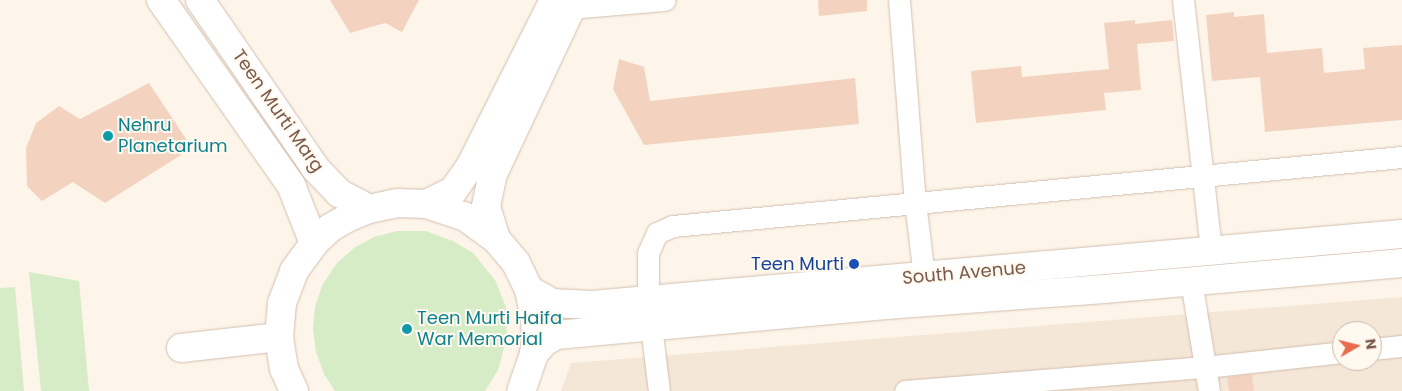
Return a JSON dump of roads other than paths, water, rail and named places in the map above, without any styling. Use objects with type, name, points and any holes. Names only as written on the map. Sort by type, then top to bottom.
[{"type":"main road","name":"Teen Murti Marg","points":[[161,0],[291,185],[314,243]]},
{"type":"main road","name":"Teen Murti Marg","points":[[200,0],[316,169],[339,193],[369,208]]},
{"type":"main road","points":[[426,204],[453,191],[470,167],[567,3]]},
{"type":"main road","points":[[496,239],[486,206],[493,174],[567,3]]},
{"type":"main road","points":[[294,391],[284,369],[279,337],[282,303],[294,271],[314,243],[330,228],[348,217],[369,208],[397,203],[426,204],[464,216],[496,239],[516,262],[528,290],[535,320],[534,354],[521,391]]},
{"type":"main road","name":"South Avenue","points":[[528,290],[552,304],[592,305],[1402,234]]},
{"type":"main road","name":"South Avenue","points":[[534,354],[543,343],[556,335],[886,305],[1402,263]]},
{"type":"main road","points":[[180,348],[279,337]]},
{"type":"street","points":[[567,3],[665,0]]},
{"type":"street","points":[[899,0],[915,202],[924,276]]},
{"type":"street","points":[[1183,0],[1201,175],[1211,251]]},
{"type":"street","points":[[648,300],[648,253],[657,233],[673,226],[1402,157]]},
{"type":"street","points":[[1191,281],[1209,391]]},
{"type":"street","points":[[651,326],[659,391]]},
{"type":"street","points":[[1382,348],[1402,346]]},
{"type":"street","points":[[905,391],[1205,367],[1332,353]]},
{"type":"place","name":"Nehru Planetarium","points":[[108,136]]},
{"type":"place","name":"Teen Murti","points":[[854,264]]},
{"type":"place","name":"Teen Murti Haifa War Memorial","points":[[407,329]]}]
